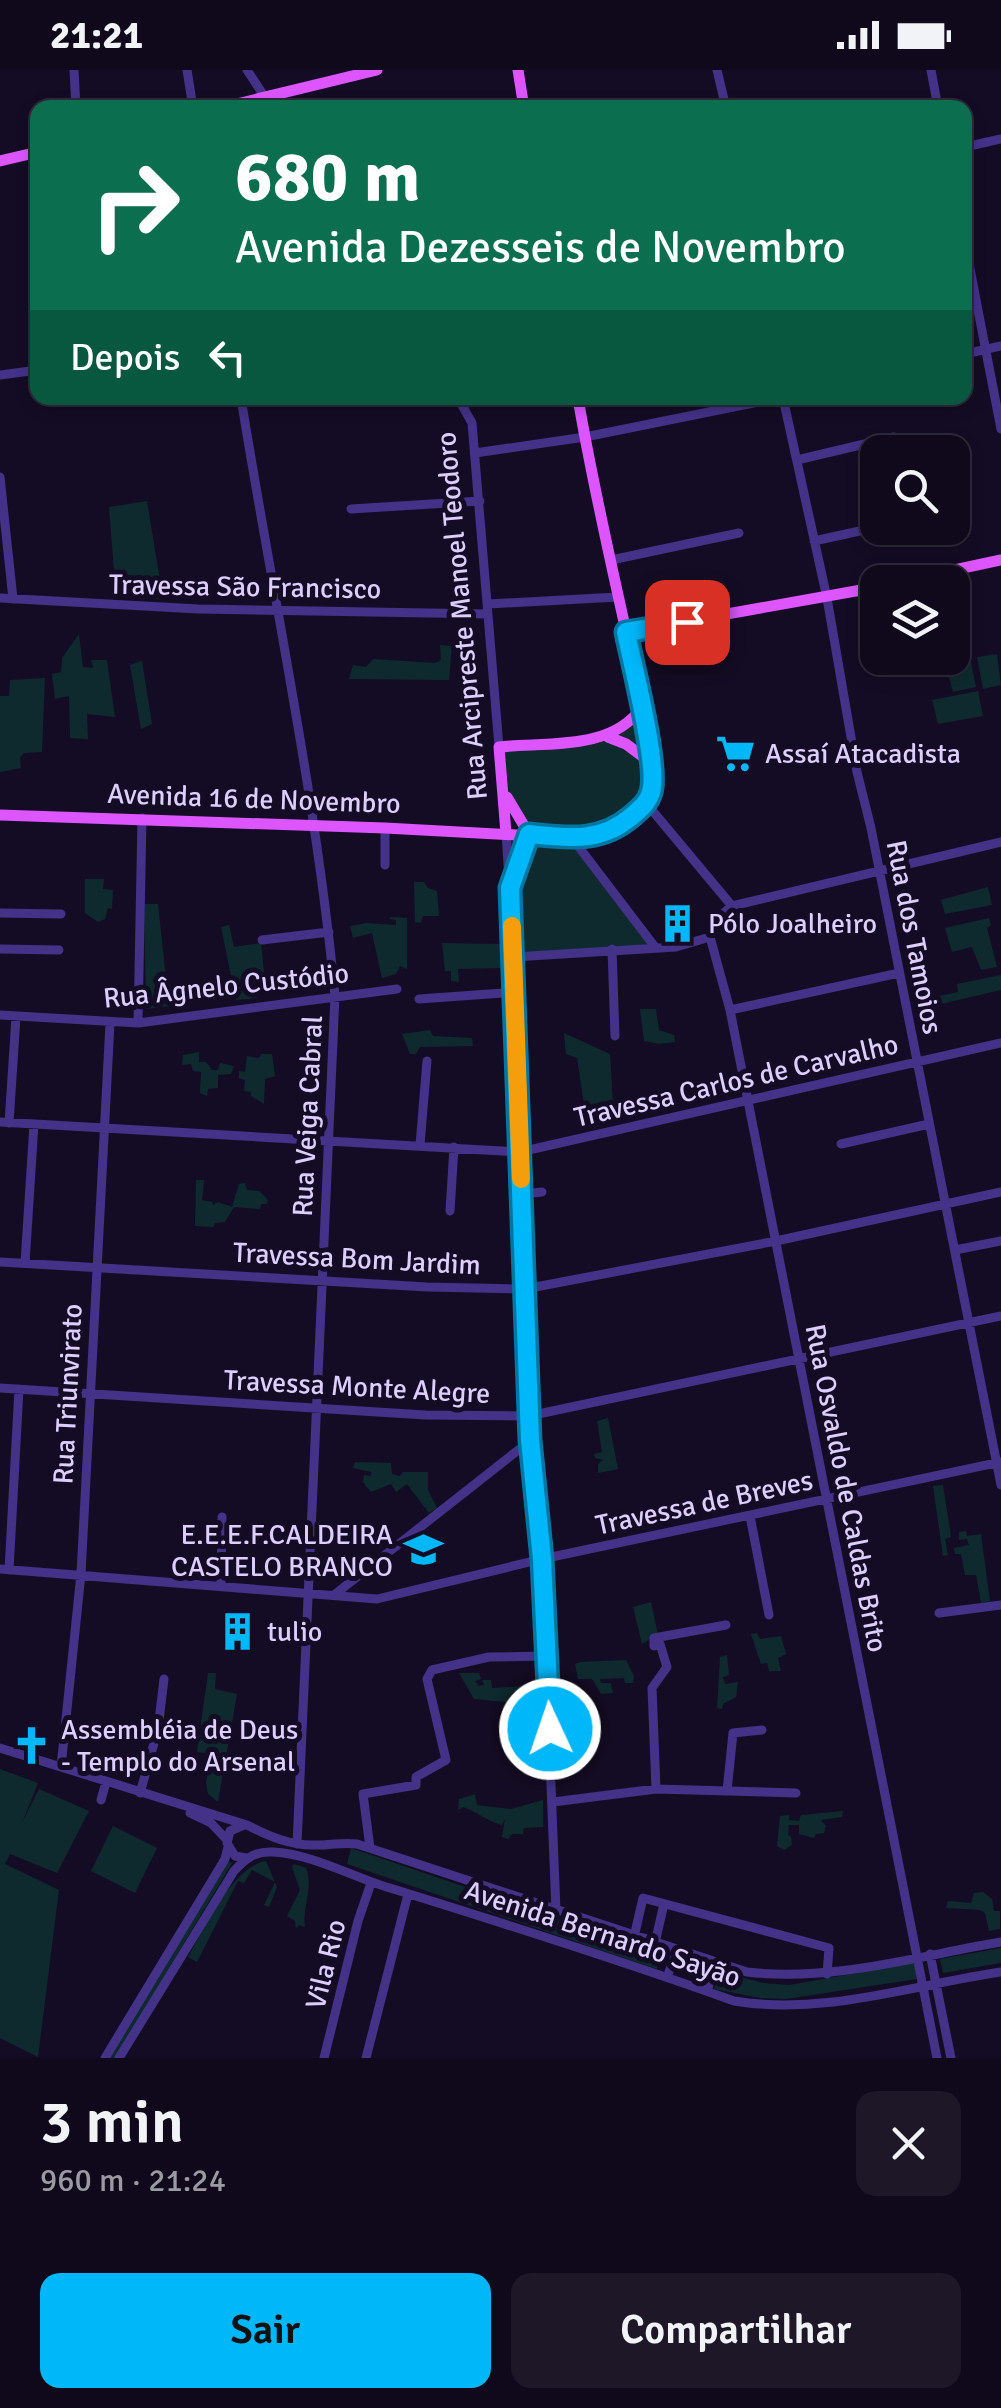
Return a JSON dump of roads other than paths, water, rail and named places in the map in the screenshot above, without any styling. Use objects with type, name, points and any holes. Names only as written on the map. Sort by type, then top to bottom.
[{"type":"main road","points":[[275,100],[377,70]]},
{"type":"main road","points":[[518,70],[523,100]]},
{"type":"main road","points":[[0,162],[30,154]]},
{"type":"main road","points":[[501,779],[512,810],[529,834],[572,838],[606,833],[623,824],[646,803],[652,786],[642,707],[579,405]]},
{"type":"main road","points":[[970,567],[1001,560]]},
{"type":"main road","points":[[626,632],[860,591]]},
{"type":"main road","points":[[608,737],[629,724],[642,707]]},
{"type":"main road","points":[[499,746],[608,737],[626,744],[650,762]]},
{"type":"main road","name":"Rua Arcipreste Manoel Teodoro","points":[[499,746],[506,833]]},
{"type":"main road","name":"Avenida 16 de Novembro","points":[[0,814],[529,834]]},
{"type":"street","points":[[74,70],[76,100]]},
{"type":"street","points":[[187,70],[192,100]]},
{"type":"street","points":[[247,70],[267,100]]},
{"type":"street","points":[[717,70],[724,100]]},
{"type":"street","points":[[931,70],[937,100]]},
{"type":"street","points":[[972,145],[1001,139]]},
{"type":"street","points":[[972,278],[1001,430]]},
{"type":"street","points":[[972,352],[1001,346]]},
{"type":"street","points":[[0,374],[30,371]]},
{"type":"street","name":"Rua Veiga Cabral","points":[[242,405],[329,932],[335,996],[297,1844]]},
{"type":"street","name":"Rua Arcipreste Manoel Teodoro","points":[[462,405],[472,423],[476,454],[499,746]]},
{"type":"street","points":[[476,454],[745,405]]},
{"type":"street","name":"Rua dos Tamoios","points":[[783,405],[827,598],[857,772],[1001,1485]]},
{"type":"street","points":[[797,460],[860,445]]},
{"type":"street","points":[[0,477],[13,599]]},
{"type":"street","points":[[351,510],[480,501]]},
{"type":"street","points":[[814,541],[860,530]]},
{"type":"street","points":[[611,560],[739,533]]},
{"type":"street","name":"Travessa São Francisco","points":[[0,598],[132,607],[488,609],[618,597]]},
{"type":"street","points":[[646,803],[732,906]]},
{"type":"street","points":[[138,1023],[142,818]]},
{"type":"street","points":[[385,828],[385,864]]},
{"type":"street","points":[[506,833],[516,992],[530,1440],[542,1559],[556,1911]]},
{"type":"street","points":[[510,888],[529,834]]},
{"type":"street","points":[[572,838],[656,947]]},
{"type":"street","points":[[514,956],[676,947],[710,932],[719,915],[732,906],[1001,842]]},
{"type":"street","points":[[0,913],[61,914]]},
{"type":"street","points":[[262,940],[329,932]]},
{"type":"street","name":"Rua Osvaldo de Caldas Brito","points":[[710,932],[730,1010],[849,1623],[925,1955],[937,2058]]},
{"type":"street","points":[[612,948],[615,1036]]},
{"type":"street","points":[[0,950],[60,950]]},
{"type":"street","points":[[730,1010],[899,972]]},
{"type":"street","name":"Rua Âgnelo Custódio","points":[[0,1016],[138,1023],[396,989]]},
{"type":"street","points":[[419,999],[516,992]]},
{"type":"street","points":[[5,1122],[16,1017]]},
{"type":"street","name":"Rua Triunvirato","points":[[62,1767],[81,1574],[110,1023]]},
{"type":"street","name":"Travessa Carlos de Carvalho","points":[[5,1122],[520,1152],[1001,1043]]},
{"type":"street","points":[[420,1145],[427,1061]]},
{"type":"street","points":[[25,1264],[34,1124]]},
{"type":"street","points":[[840,1144],[929,1124]]},
{"type":"street","points":[[450,1211],[454,1147]]},
{"type":"street","points":[[522,1194],[542,1192]]},
{"type":"street","name":"Travessa Bom Jardim","points":[[0,1262],[525,1289],[1001,1192]]},
{"type":"street","points":[[956,1250],[1001,1242]]},
{"type":"street","name":"Travessa Monte Alegre","points":[[0,1388],[425,1415],[530,1416],[1001,1316]]},
{"type":"street","points":[[4,1570],[19,1388]]},
{"type":"street","points":[[334,1595],[530,1440]]},
{"type":"street","name":"Travessa de Breves","points":[[4,1570],[378,1599],[542,1559],[999,1462]]},
{"type":"street","points":[[750,1516],[768,1615]]},
{"type":"street","points":[[221,1585],[222,1517]]},
{"type":"street","points":[[939,1613],[1001,1606]]},
{"type":"street","points":[[656,1790],[652,1688],[667,1667],[660,1644],[654,1646],[654,1638],[726,1626]]},
{"type":"street","points":[[370,1848],[362,1795],[416,1785],[421,1772],[446,1760],[427,1679],[432,1670],[489,1657],[546,1656]]},
{"type":"street","points":[[140,1793],[158,1729],[164,1679]]},
{"type":"street","points":[[728,1791],[733,1733],[762,1730]]},
{"type":"street","points":[[0,1748],[164,1802],[210,1823],[235,1856],[246,1858]]},
{"type":"street","points":[[101,1800],[106,1782]]},
{"type":"street","points":[[554,1802],[656,1790],[796,1793]]},
{"type":"street","points":[[119,2058],[199,1923],[246,1858],[257,1852],[260,1840],[258,1832],[247,1825],[164,1802]]},
{"type":"street","points":[[105,2058],[225,1858],[234,1828],[247,1825]]},
{"type":"street","name":"Avenida Bernardo Sayão","points":[[258,1832],[297,1844],[339,1842],[370,1848],[748,1972],[776,1976],[827,1974],[1001,1942]]},
{"type":"street","name":"Avenida Bernardo Sayão","points":[[257,1852],[308,1859],[734,2001],[789,2008],[1001,1972]]},
{"type":"street","name":"Vila Rio","points":[[324,2058],[371,1882]]},
{"type":"street","points":[[366,2058],[408,1894]]},
{"type":"street","points":[[634,1937],[643,1898],[829,1948],[827,1974]]},
{"type":"street","points":[[654,1943],[663,1908]]},
{"type":"street","points":[[667,1977],[676,1951]]},
{"type":"street","points":[[706,1991],[716,1963]]},
{"type":"street","name":"Rua Osvaldo de Caldas Brito","points":[[930,1984],[951,2058]]},
{"type":"place","name":"Assaí Atacadista","points":[[735,753]]},
{"type":"place","name":"Pólo Joalheiro","points":[[678,923]]},
{"type":"place","name":"E.E.E.F.CALDEIRA CASTELO BRANCO","points":[[423,1550]]},
{"type":"place","name":"tulio","points":[[237,1631]]},
{"type":"place","name":"Assembléia de Deus - Templo do Arsenal","points":[[31,1745]]}]
